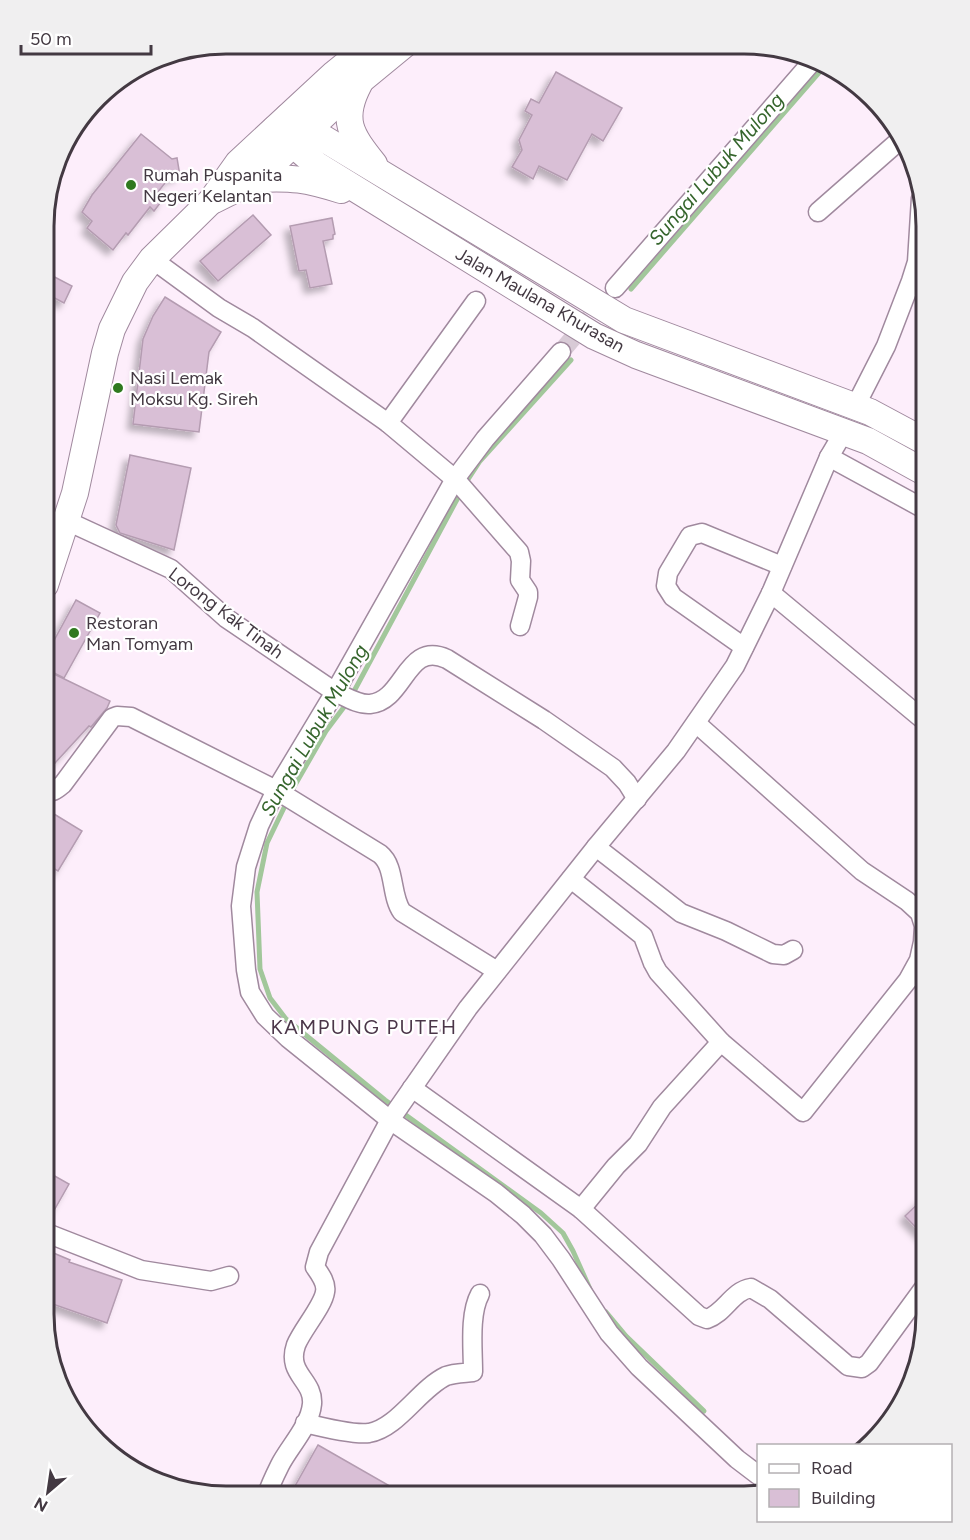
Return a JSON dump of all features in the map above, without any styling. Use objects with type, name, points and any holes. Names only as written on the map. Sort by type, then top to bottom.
[{"type":"street","points":[[256,179],[291,130],[362,54]]},
{"type":"street","points":[[54,559],[75,493],[112,329],[135,282],[153,259],[211,201],[238,163],[291,130],[360,81],[393,54]]},
{"type":"street","points":[[615,288],[808,66]]},
{"type":"street","points":[[360,81],[352,96],[348,121],[360,146],[383,174]]},
{"type":"street","name":"Jalan Maulana Khurasan","points":[[291,130],[383,174],[624,320],[870,412],[916,437]]},
{"type":"street","name":"Jalan Maulana Khurasan","points":[[291,130],[317,165],[612,345],[868,441],[916,467]]},
{"type":"street","points":[[819,212],[895,144]]},
{"type":"street","points":[[211,201],[256,179],[288,177],[303,179],[379,202]]},
{"type":"street","points":[[153,259],[219,308],[250,326],[388,423],[455,480],[521,556],[520,580],[528,592],[528,597],[520,626]]},
{"type":"street","points":[[858,401],[886,346],[916,266]]},
{"type":"street","points":[[388,423],[476,301]]},
{"type":"street","points":[[561,352],[485,439],[455,480],[336,692],[276,790],[259,826],[246,867],[242,906],[246,970],[250,992],[265,1016],[288,1038],[523,1215],[543,1235],[561,1259],[616,1342],[639,1367],[737,1460],[757,1474]]},
{"type":"street","points":[[271,1486],[280,1465],[305,1423],[312,1404],[310,1388],[299,1375],[293,1360],[297,1344],[326,1292],[324,1280],[315,1267],[317,1259],[391,1117],[497,971],[676,751],[735,666],[771,593],[838,440]]},
{"type":"street","points":[[829,457],[916,505]]},
{"type":"street","name":"Lorong Kak Tinah","points":[[67,521],[171,569],[226,618],[336,692],[355,701],[369,705],[381,701],[392,692],[420,659],[429,655],[438,655],[544,720],[614,768],[637,799]]},
{"type":"street","points":[[744,647],[673,597],[666,586],[668,573],[690,536],[702,532],[783,566]]},
{"type":"street","points":[[771,593],[916,714]]},
{"type":"street","points":[[54,790],[63,784],[112,718],[125,715],[276,790],[384,857],[397,904],[402,912],[497,971]]},
{"type":"street","points":[[696,723],[862,871],[916,909]]},
{"type":"street","points":[[596,847],[681,913],[726,931],[773,954],[784,955],[793,950]]},
{"type":"street","points":[[571,879],[643,936],[658,972],[722,1042],[803,1112],[908,980],[916,964]]},
{"type":"street","points":[[581,1209],[616,1166],[638,1144],[662,1107],[722,1042]]},
{"type":"street","points":[[412,1088],[581,1209],[699,1316],[707,1319],[716,1316],[742,1289],[751,1288],[771,1299],[848,1366],[855,1369],[862,1368],[869,1363],[916,1299]]},
{"type":"street","points":[[54,1236],[141,1270],[211,1281],[229,1276]]},
{"type":"street","points":[[305,1423],[366,1433],[380,1430],[413,1404],[432,1385],[448,1375],[473,1372],[473,1312],[480,1294]]},
{"type":"building","points":[[556,72],[622,108],[603,141],[592,134],[567,180],[539,166],[533,179],[512,167],[522,150],[519,140],[532,115],[525,111],[531,99],[539,103]]},
{"type":"building","name":"Rumah Puspanita Negeri Kelantan","points":[[141,134],[172,159],[177,158],[180,176],[169,178],[157,193],[164,198],[154,211],[150,207],[113,250],[87,228],[92,221],[82,212],[92,195]]},
{"type":"building","points":[[253,215],[271,235],[218,281],[200,261]]},
{"type":"building","points":[[332,218],[335,234],[333,239],[323,241],[332,284],[310,288],[306,270],[299,271],[290,226]]},
{"type":"building","points":[[54,277],[72,286],[64,303],[54,298]]},
{"type":"building","points":[[165,297],[221,332],[209,352],[199,432],[133,424],[143,339],[153,316]]},
{"type":"building","points":[[130,455],[191,468],[174,550],[120,533],[116,525]]},
{"type":"building","points":[[76,600],[100,613],[64,678],[54,673],[54,641]]},
{"type":"building","points":[[54,674],[110,701],[107,708],[91,727],[89,726],[54,764]]},
{"type":"building","points":[[54,814],[82,831],[58,871],[54,869]]},
{"type":"building","points":[[54,1176],[69,1184],[54,1210]]},
{"type":"building","points":[[916,1206],[916,1228],[905,1216]]},
{"type":"building","points":[[54,1253],[70,1260],[69,1262],[122,1280],[107,1323],[54,1304]]},
{"type":"building","points":[[318,1445],[388,1485],[387,1486],[295,1486]]},
{"type":"waterway","name":"Sungai Lubuk Mulong","points":[[631,289],[820,72]]},
{"type":"waterway","name":"Sungai Lubuk Mulong","points":[[465,484],[480,461],[571,360]]},
{"type":"waterway","name":"Sungai Lubuk Mulong","points":[[352,695],[461,492]]},
{"type":"waterway","name":"Sungai Lubuk Mulong","points":[[347,703],[326,731],[295,785],[267,843],[257,892],[260,969],[270,998],[286,1019],[385,1100],[541,1213],[563,1233],[590,1289]]},
{"type":"waterway","name":"Sungai Lubuk Mulong","points":[[606,1312],[626,1336],[704,1411]]},
{"type":"tunnel","points":[[561,352],[615,288]]},
{"type":"place","name":"Rumah Puspanita Negeri Kelantan","points":[[131,185]]},
{"type":"place","name":"Nasi Lemak Moksu Kg. Sireh","points":[[118,388]]},
{"type":"place","name":"Restoran Man Tomyam","points":[[74,633]]},
{"type":"district","name":"KAMPUNG PUTEH","points":[[364,1027]]}]
